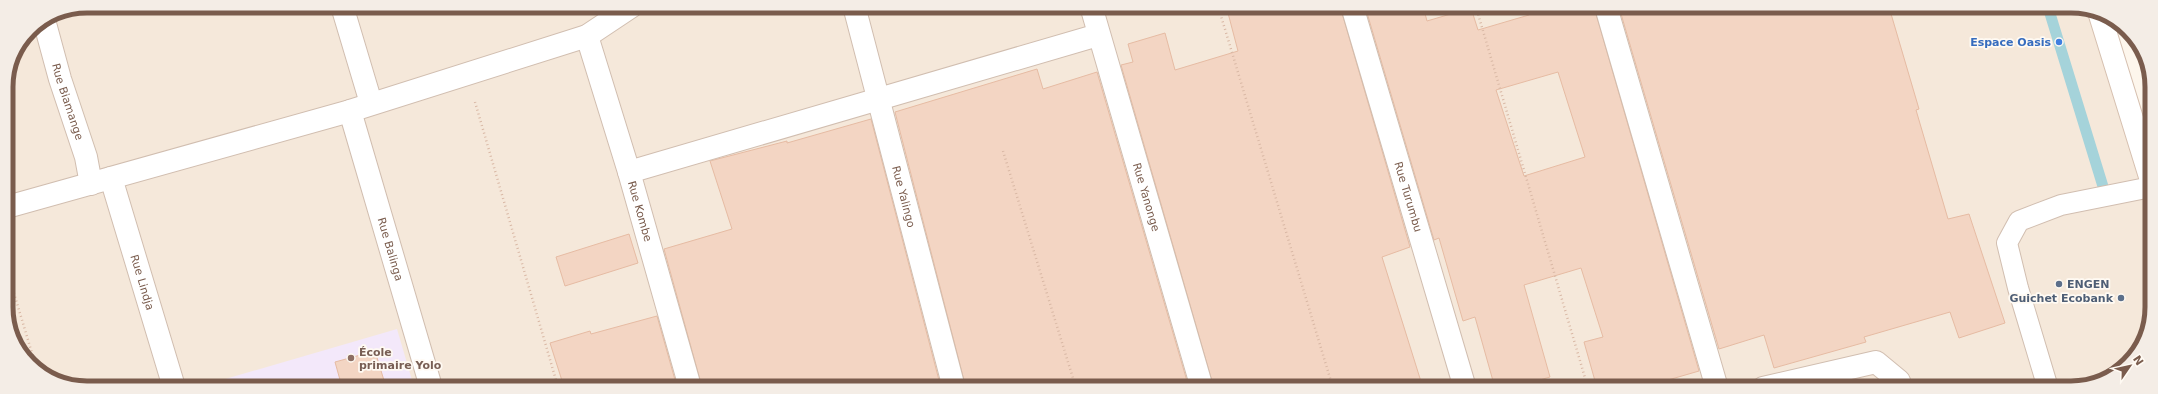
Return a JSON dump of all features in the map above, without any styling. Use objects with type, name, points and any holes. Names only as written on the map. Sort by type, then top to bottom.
[{"type":"street","points":[[344,13],[371,103]]},
{"type":"street","points":[[13,205],[350,111],[371,103],[587,36],[622,13]]},
{"type":"street","name":"Rue Yalingo","points":[[856,13],[952,381]]},
{"type":"street","name":"Rue Yanonge","points":[[1093,13],[1200,381]]},
{"type":"street","name":"Rue Turumbu","points":[[1354,13],[1463,381]]},
{"type":"street","points":[[1608,13],[1715,381]]},
{"type":"street","points":[[2102,20],[2145,161]]},
{"type":"street","name":"Rue Biamange","points":[[45,25],[60,80],[86,157],[91,184]]},
{"type":"street","points":[[629,172],[1098,35]]},
{"type":"street","name":"Rue Kombe","points":[[587,36],[629,172],[688,381]]},
{"type":"street","name":"Rue Balinga","points":[[350,111],[429,381]]},
{"type":"street","name":"Rue Lindja","points":[[111,178],[172,381]]},
{"type":"street","points":[[1793,381],[1876,362],[1899,381]]},
{"type":"lane","points":[[2046,381],[2018,288],[2007,244],[2019,221],[2061,205],[2145,188]]},
{"type":"path","points":[[1220,13],[1331,381]]},
{"type":"path","points":[[1478,13],[1586,381]]},
{"type":"path","points":[[467,74],[556,381]]},
{"type":"path","points":[[1003,151],[1074,381]]},
{"type":"path","points":[[13,290],[33,357]]},
{"type":"shaded area","points":[[2071,13],[2086,14],[2107,23],[2145,150],[2145,307],[2141,331],[2134,346],[2110,346],[2110,370],[2095,377],[2081,380],[87,381],[63,377],[46,369],[38,363],[23,344],[14,322],[14,72],[25,46],[31,38],[46,25],[72,14]]},
{"type":"shaded area","name":"École primaire Yolo","points":[[397,329],[412,381],[219,381]]},
{"type":"building","points":[[1228,13],[1342,13],[1410,247],[1382,257],[1421,381],[1212,381],[1121,65],[1133,62],[1128,44],[1165,33],[1175,70],[1238,51]]},
{"type":"building","points":[[1367,13],[1425,13],[1427,21],[1454,13],[1473,13],[1478,30],[1529,15],[1528,13],[1596,13],[1699,371],[1665,381],[1595,381],[1584,342],[1603,337],[1581,268],[1524,285],[1550,377],[1536,381],[1493,381],[1475,317],[1463,321],[1439,238],[1434,240]],"holes":[[[1558,72],[1585,157],[1524,176],[1496,90]]]},
{"type":"building","points":[[1621,13],[1891,13],[1919,109],[1916,110],[1948,219],[1969,214],[2005,323],[1959,338],[1950,312],[1864,337],[1866,342],[1774,368],[1764,335],[1719,349]]},
{"type":"building","points":[[1037,69],[1043,89],[1097,72],[1187,381],[964,381],[895,112]]},
{"type":"building","points":[[871,119],[939,381],[700,381],[664,249],[732,229],[710,161],[787,141],[787,143]]},
{"type":"building","points":[[629,234],[638,263],[565,286],[556,257]]},
{"type":"building","points":[[657,316],[675,381],[562,381],[550,343],[590,331],[591,334]]},
{"type":"building","points":[[375,351],[384,381],[340,381],[335,362]]},
{"type":"waterway","points":[[2050,13],[2105,193]]},
{"type":"place","name":"Espace Oasis","points":[[2059,42]]},
{"type":"place","name":"ENGEN","points":[[2059,284]]},
{"type":"place","name":"Guichet Ecobank","points":[[2121,298]]},
{"type":"place","name":"École primaire Yolo","points":[[351,358]]}]
